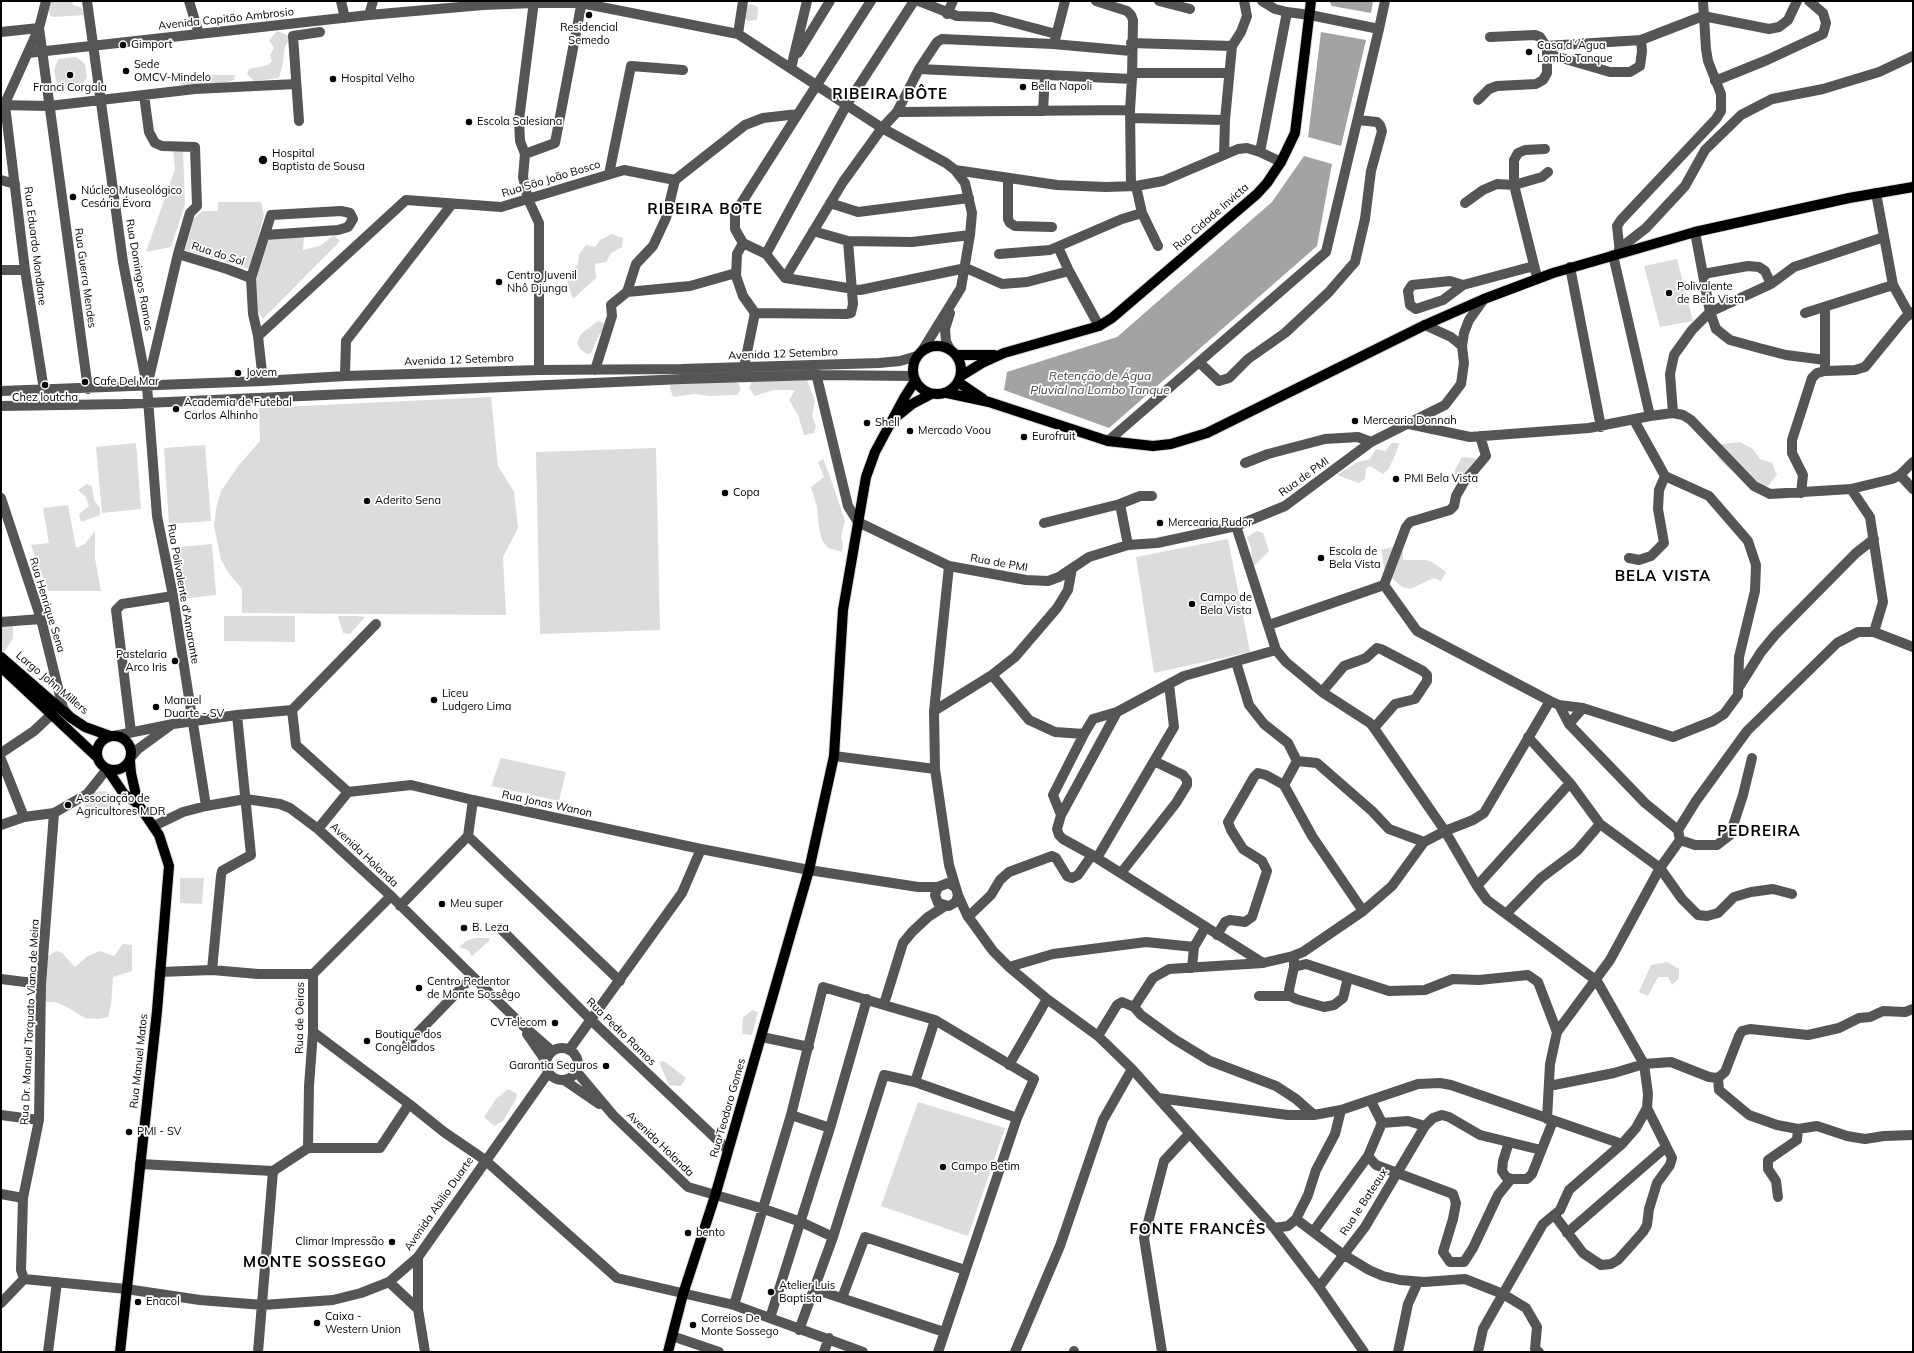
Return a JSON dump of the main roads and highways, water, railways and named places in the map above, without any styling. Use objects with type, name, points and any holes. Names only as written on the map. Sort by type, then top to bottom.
[{"type":"main road","name":"Rua Cidade Invicta","points":[[959,379],[982,363],[1004,354],[1099,326],[1112,318],[1257,194],[1267,183],[1281,162],[1295,133],[1311,1]]},
{"type":"main road","points":[[895,418],[912,404],[931,394],[947,392],[989,402],[1108,442],[1153,446],[1171,444],[1207,433],[1426,325],[1484,299],[1570,266],[1695,232],[1876,193],[1913,187]]},
{"type":"main road","points":[[895,418],[914,378],[914,362],[919,354],[936,346],[953,352],[959,361],[959,379],[947,392]]},
{"type":"main road","name":"Rua Cidade Invicta","points":[[953,352],[980,356],[1004,354]]},
{"type":"main road","points":[[914,378],[919,387],[931,394]]},
{"type":"main road","points":[[959,379],[989,402]]},
{"type":"main road","name":"Rua Teodoro Gomes","points":[[668,1352],[683,1294],[715,1196],[809,870],[834,756],[843,610],[866,477],[875,452],[895,418]]},
{"type":"main road","name":"Largo John Millers","points":[[1,657],[70,717],[85,727],[112,736]]},
{"type":"main road","name":"Largo John Millers","points":[[1,667],[96,756]]},
{"type":"main road","points":[[112,736],[126,741],[131,748],[130,759],[120,770],[107,769],[100,764],[96,756],[99,743],[112,736]]},
{"type":"main road","name":"Rua Manuel Matos","points":[[130,759],[129,768],[138,804]]},
{"type":"main road","name":"Rua Manuel Matos","points":[[107,769],[124,794],[138,804],[154,826],[163,844],[169,866],[160,972],[120,1352]]},
{"type":"water","points":[[1329,1],[1373,1],[1371,13],[1332,6]]},
{"type":"water","points":[[1321,32],[1366,40],[1341,146],[1308,137]]},
{"type":"water","name":"Retenção de Água Pluvial na Lombo Tanque","points":[[1304,156],[1332,164],[1317,246],[1109,428],[1004,390],[1007,372],[1117,337],[1272,202]]},
{"type":"place","name":"Residencial Semedo","points":[[589,15]]},
{"type":"place","name":"Gimport","points":[[123,45]]},
{"type":"place","name":"Casa d´Água Lombo Tanque","points":[[1529,52]]},
{"type":"place","name":"Sede OMCV-Mindelo","points":[[126,71]]},
{"type":"place","name":"Franci Corgala","points":[[70,75]]},
{"type":"place","name":"Hospital Velho","points":[[333,79]]},
{"type":"place","name":"Bella Napoli","points":[[1023,87]]},
{"type":"place","name":"Escola Salesiana","points":[[469,122]]},
{"type":"place","name":"Hospital Baptista de Sousa","points":[[263,160]]},
{"type":"place","name":"Núcleo Museológico Cesária Évora","points":[[73,197]]},
{"type":"place","name":"Centro Juvenil Nhô Djunga","points":[[499,282]]},
{"type":"place","name":"Polivalente de Bela Vista","points":[[1669,293]]},
{"type":"place","name":"Jovem","points":[[238,373]]},
{"type":"place","name":"Cafe Del Mar","points":[[85,382]]},
{"type":"place","name":"Chez loutcha","points":[[45,385]]},
{"type":"place","name":"Academia de Futebal Carlos Alhinho","points":[[176,409]]},
{"type":"place","name":"Mercearia Donnah","points":[[1355,421]]},
{"type":"place","name":"Shell","points":[[867,423]]},
{"type":"place","name":"Mercado Voou","points":[[910,431]]},
{"type":"place","name":"Eurofruit","points":[[1024,437]]},
{"type":"place","name":"PMI Bela Vista","points":[[1396,479]]},
{"type":"place","name":"Copa","points":[[725,493]]},
{"type":"place","name":"Aderito Sena","points":[[367,501]]},
{"type":"place","name":"Mercearia Rudor","points":[[1160,523]]},
{"type":"place","name":"Escola de Bela Vista","points":[[1321,558]]},
{"type":"place","name":"Campo de Bela Vista","points":[[1192,604]]},
{"type":"place","name":"Pastelaria Arco Iris","points":[[175,661]]},
{"type":"place","name":"Liceu Ludgero Lima","points":[[434,700]]},
{"type":"place","name":"Manuel Duarte - SV","points":[[156,707]]},
{"type":"place","name":"Associação de Agricultores MDR","points":[[68,805]]},
{"type":"place","name":"Meu super","points":[[442,904]]},
{"type":"place","name":"B. Leza","points":[[464,928]]},
{"type":"place","name":"Centro Redentor de Monte Sossêgo","points":[[419,988]]},
{"type":"place","name":"CVTelecom","points":[[555,1023]]},
{"type":"place","name":"Boutique dos Congelados","points":[[367,1041]]},
{"type":"place","name":"Garantia Seguros","points":[[606,1066]]},
{"type":"place","name":"PMI - SV","points":[[129,1132]]},
{"type":"place","name":"Campo Betim","points":[[943,1167]]},
{"type":"place","name":"bento","points":[[688,1233]]},
{"type":"place","name":"Climar Impressão","points":[[392,1242]]},
{"type":"place","name":"Atelier Luis Baptista","points":[[771,1292]]},
{"type":"place","name":"Enacol","points":[[138,1302]]},
{"type":"place","name":"Caixa - Western Union","points":[[317,1323]]},
{"type":"place","name":"Correios De Monte Sossego","points":[[693,1325]]},
{"type":"district","name":"RIBEIRA BÔTE","points":[[890,94]]},
{"type":"district","name":"RIBEIRA BOTE","points":[[705,209]]},
{"type":"district","name":"BELA VISTA","points":[[1663,576]]},
{"type":"district","name":"PEDREIRA","points":[[1759,831]]},
{"type":"district","name":"FONTE FRANCÊS","points":[[1198,1229]]},
{"type":"district","name":"MONTE SOSSEGO","points":[[315,1262]]}]
